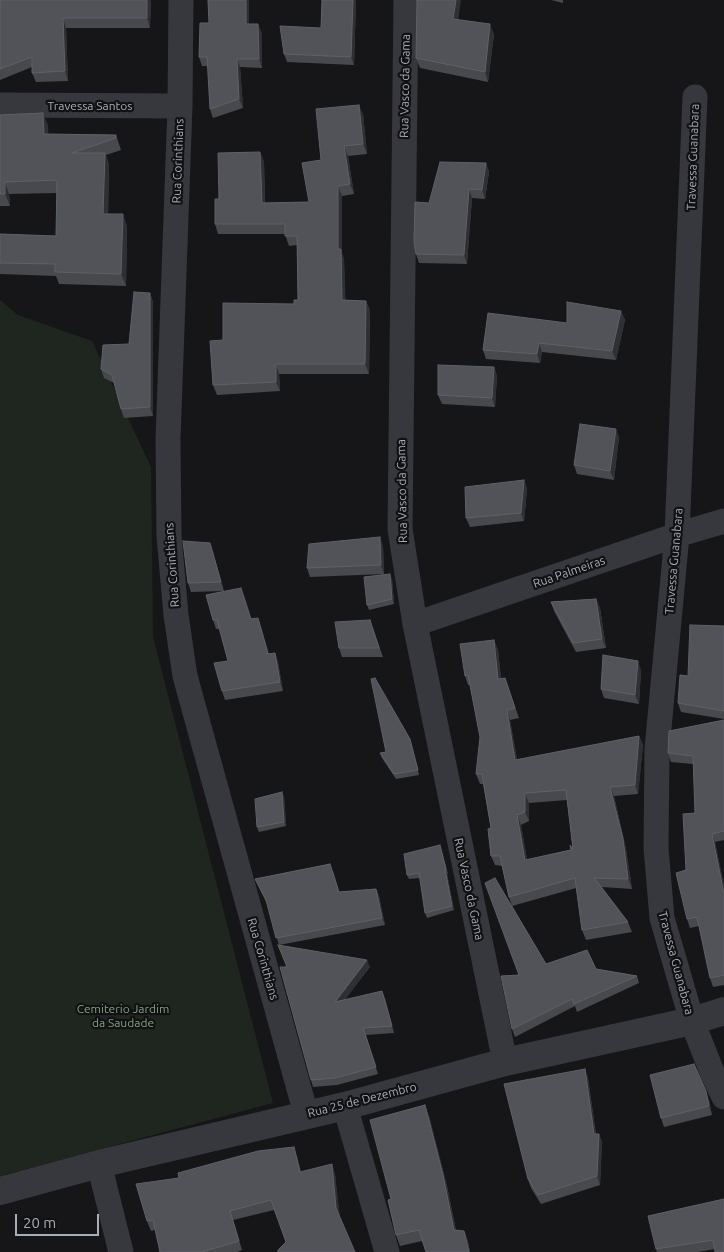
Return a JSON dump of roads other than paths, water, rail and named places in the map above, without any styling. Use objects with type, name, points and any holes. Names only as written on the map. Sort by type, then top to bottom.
[{"type":"street","name":"Rua Corinthians","points":[[182,0],[168,439],[169,536],[176,615],[185,676],[306,1114]]},
{"type":"street","name":"Rua Vasco da Gama","points":[[406,0],[400,529],[415,624],[505,1062]]},
{"type":"street","name":"Travessa Guanabara","points":[[695,97],[677,535],[657,749],[656,848],[662,918],[692,1021],[724,1097]]},
{"type":"street","name":"Travessa Santos","points":[[0,106],[180,106]]},
{"type":"street","name":"Rua Palmeiras","points":[[415,624],[677,535],[724,521]]},
{"type":"street","name":"Rua 25 de Dezembro","points":[[0,1191],[98,1164],[345,1106],[505,1062],[692,1021],[724,1011]]},
{"type":"street","points":[[345,1106],[387,1252]]},
{"type":"street","points":[[98,1164],[121,1252]]},
{"type":"park label","name":"Cemiterio Jardim da Saudade","points":[[123,1016]]}]
